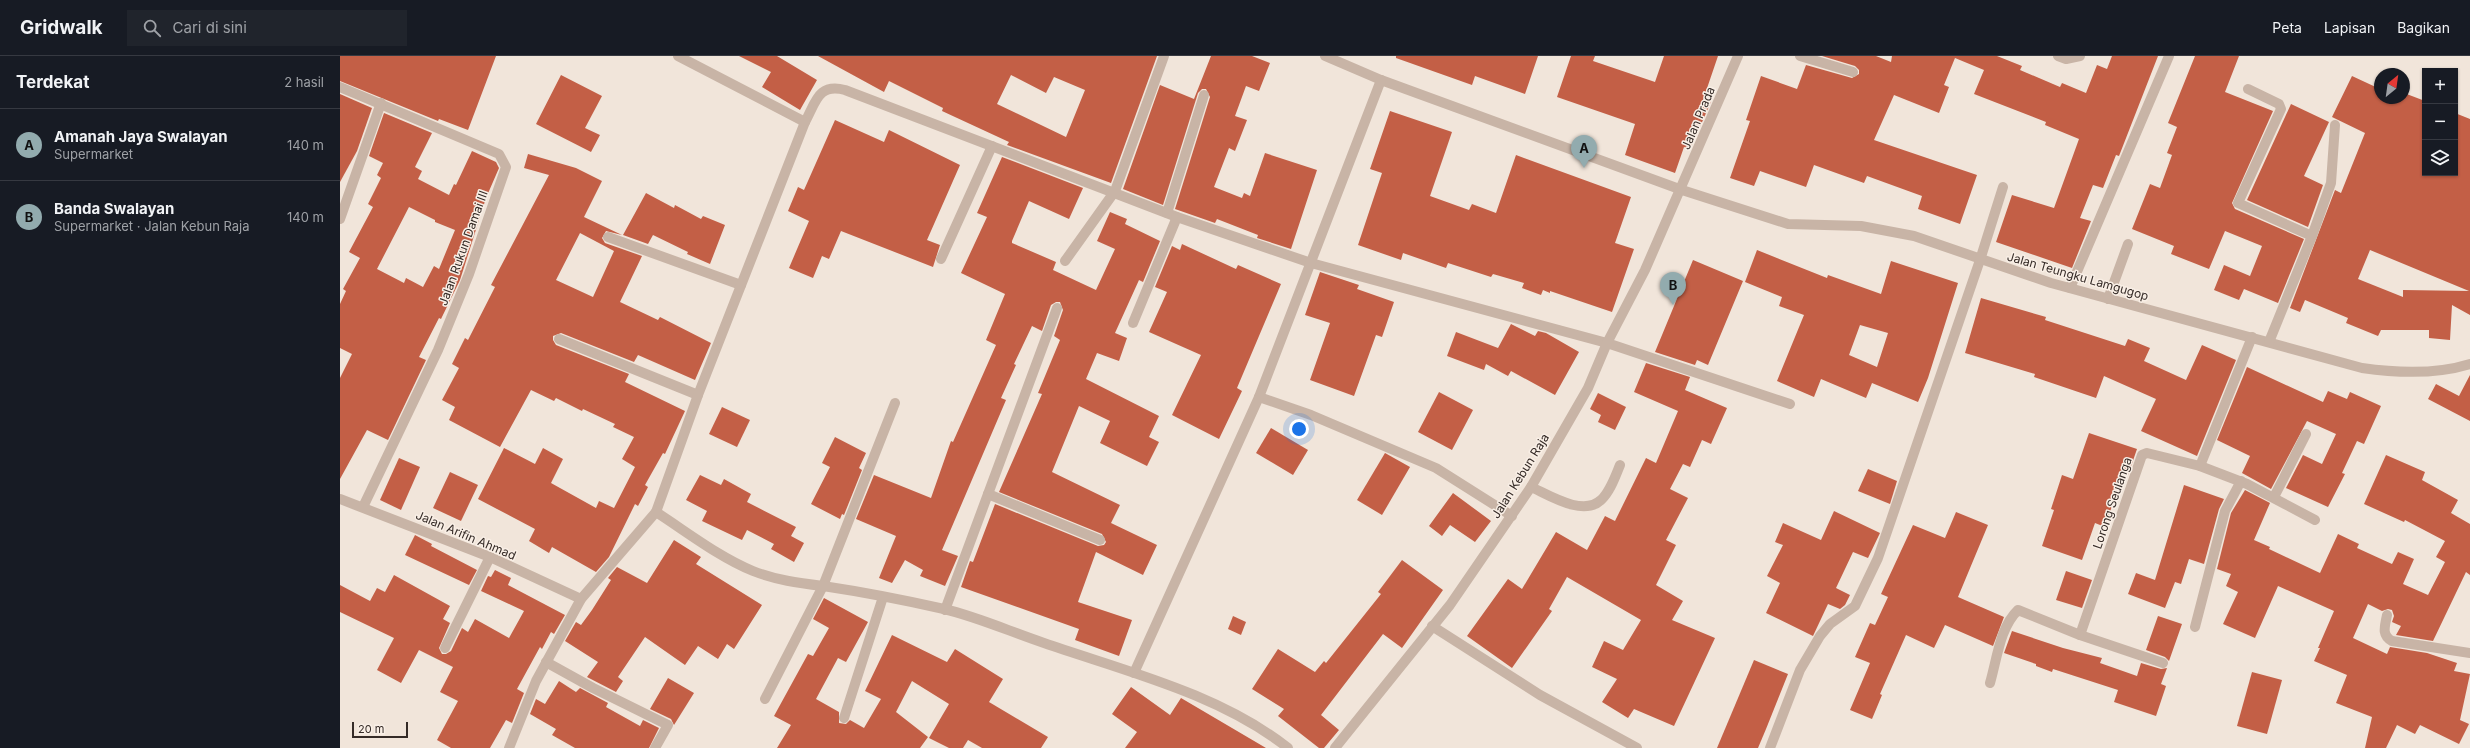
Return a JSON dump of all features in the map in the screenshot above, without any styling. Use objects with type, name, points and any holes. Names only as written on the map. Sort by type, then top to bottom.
[{"type":"street","points":[[678,56],[805,122]]},
{"type":"street","points":[[1065,261],[1115,191],[1164,56]]},
{"type":"street","name":"Jalan Teungku Lamgugop","points":[[1325,56],[1381,80],[1682,190],[1788,224],[1861,226],[1914,236],[1980,260],[2108,300],[2252,337],[2362,368],[2393,372],[2459,367],[2470,364]]},
{"type":"street","name":"Jalan Prada","points":[[1682,190],[1738,56]]},
{"type":"street","points":[[1800,56],[1853,72]]},
{"type":"street","points":[[2058,56],[2066,59],[2080,56]]},
{"type":"street","points":[[2070,288],[2168,56]]},
{"type":"street","points":[[1134,673],[1260,397],[1381,80]]},
{"type":"street","name":"Jalan Rukun Damai III","points":[[340,87],[499,154],[506,167],[469,274],[438,350],[362,507]]},
{"type":"street","points":[[509,748],[546,662],[580,599],[656,512],[698,395],[805,122],[824,90],[833,87],[1115,191],[1177,217],[1311,263],[1607,343],[1790,404]]},
{"type":"street","points":[[2248,89],[2279,104],[2281,109],[2238,203],[2312,236]]},
{"type":"street","points":[[1167,213],[1204,95]]},
{"type":"street","points":[[340,219],[380,103]]},
{"type":"street","points":[[2268,342],[2312,236],[2330,183],[2335,125]]},
{"type":"street","points":[[941,259],[992,146]]},
{"type":"street","points":[[1770,748],[1800,670],[1820,636],[1830,624],[1855,606],[1878,558],[1980,260],[2003,187]]},
{"type":"street","name":"Jalan Kebun Raja","points":[[1335,748],[1450,605],[1531,487],[1588,388],[1607,343],[1645,270],[1682,190]]},
{"type":"street","points":[[1133,323],[1177,217]]},
{"type":"street","points":[[608,237],[741,285]]},
{"type":"street","points":[[2108,300],[2128,244]]},
{"type":"street","points":[[945,610],[1058,308]]},
{"type":"street","points":[[2252,337],[2200,466],[2241,481],[2274,497],[2315,520]]},
{"type":"street","points":[[558,339],[698,395]]},
{"type":"street","points":[[1260,397],[1311,415],[1436,468],[1512,516]]},
{"type":"street","points":[[764,699],[823,586],[895,403]]},
{"type":"street","points":[[2274,497],[2306,434]]},
{"type":"street","name":"Lorong Seulanga","points":[[2080,635],[2142,455],[2147,453],[2200,466]]},
{"type":"street","points":[[1531,487],[1564,501],[1583,506],[1591,505],[1600,501],[1608,491],[1620,465]]},
{"type":"street","points":[[2196,627],[2225,511],[2241,481]]},
{"type":"street","points":[[988,494],[1100,540]]},
{"type":"street","name":"Jalan Arifin Ahmad","points":[[340,499],[490,557],[580,599]]},
{"type":"street","points":[[656,512],[720,553],[751,570],[777,579],[823,586],[945,610],[1134,673],[1241,717],[1288,748]]},
{"type":"street","points":[[444,648],[490,557]]},
{"type":"street","points":[[844,718],[882,597]]},
{"type":"street","points":[[1990,683],[2006,627],[2010,617],[2018,610],[2080,635],[2163,663]]},
{"type":"street","points":[[2387,615],[2384,633],[2386,638],[2392,641],[2470,653]]},
{"type":"street","points":[[1432,626],[1540,695],[1637,748]]},
{"type":"street","points":[[546,662],[593,688],[668,725],[655,748]]},
{"type":"building","points":[[340,56],[496,56],[468,130],[439,119],[438,121],[340,81]]},
{"type":"building","points":[[739,56],[777,56],[817,80],[800,110],[762,87],[771,72]]},
{"type":"building","points":[[818,56],[1157,56],[1111,183],[1007,145],[1009,142],[942,111],[943,108],[889,81],[884,92]],"holes":[[[1011,75],[1046,93],[1054,77],[1085,90],[1066,137],[997,104]]]},
{"type":"building","points":[[1211,56],[1252,56],[1270,63],[1259,91],[1246,86],[1235,116],[1247,120],[1235,151],[1229,148],[1214,187],[1242,198],[1244,193],[1250,196],[1265,153],[1317,170],[1291,249],[1257,238],[1258,235],[1217,219],[1215,223],[1175,209],[1210,97],[1206,89],[1202,89],[1198,93],[1163,205],[1123,189],[1160,85],[1194,99]]},
{"type":"building","points":[[1396,56],[1538,56],[1525,94],[1475,76],[1472,85],[1396,58]]},
{"type":"building","points":[[1571,56],[1595,56],[1593,61],[1655,82],[1664,56],[1718,56],[1703,100],[1711,102],[1690,149],[1684,147],[1675,173],[1625,155],[1635,124],[1557,97]]},
{"type":"building","points":[[1822,56],[1876,56],[1891,62],[1892,56],[1997,56],[2022,66],[2020,70],[2060,87],[2062,83],[2086,93],[2097,65],[2107,69],[2112,56],[2158,56],[2119,156],[2116,155],[2103,188],[2093,185],[2080,218],[2091,221],[2072,268],[1996,242],[2012,195],[2054,208],[2079,139],[2045,125],[2046,122],[1974,94],[1984,70],[1955,58],[1944,85],[1949,87],[1939,113],[1894,95],[1874,140],[1977,175],[1960,224],[1918,209],[1922,196],[1867,176],[1864,183],[1814,165],[1806,187],[1760,171],[1754,186],[1730,178],[1750,121],[1746,120],[1761,76],[1797,89],[1806,65],[1852,78],[1859,74],[1859,70],[1855,66]]},
{"type":"building","points":[[2195,56],[2239,56],[2225,92],[2273,111],[2232,203],[2235,209],[2304,239],[2278,303],[2244,289],[2239,300],[2214,290],[2224,265],[2250,276],[2262,246],[2225,231],[2209,269],[2171,254],[2174,246],[2132,229],[2150,184],[2160,188],[2172,155],[2167,153],[2177,127],[2168,123]]},
{"type":"building","points":[[561,75],[602,96],[585,128],[600,135],[591,152],[536,124]]},
{"type":"building","points":[[2352,76],[2374,86],[2374,104],[2410,104],[2410,95],[2422,100],[2422,176],[2458,176],[2458,114],[2470,119],[2470,315],[2452,305],[2450,340],[2429,338],[2429,330],[2381,330],[2378,336],[2346,323],[2348,318],[2305,300],[2300,312],[2290,308],[2335,190],[2341,193],[2365,133],[2332,117]],"holes":[[[2370,250],[2469,291],[2403,290],[2403,297],[2358,279]]]},
{"type":"building","points":[[340,94],[372,108],[357,151],[340,182]]},
{"type":"building","points":[[2291,104],[2329,122],[2304,176],[2323,185],[2308,227],[2247,200]]},
{"type":"building","points":[[1390,111],[1452,132],[1430,196],[1469,210],[1472,204],[1496,213],[1516,155],[1631,197],[1615,243],[1634,249],[1612,312],[1550,291],[1550,293],[1543,290],[1541,295],[1522,288],[1524,283],[1493,274],[1491,277],[1448,263],[1446,268],[1403,253],[1401,260],[1358,245],[1382,173],[1370,169]]},
{"type":"building","points":[[384,113],[432,133],[415,167],[422,171],[418,179],[449,195],[454,184],[456,185],[472,151],[496,162],[499,168],[486,198],[460,280],[441,319],[439,318],[419,357],[426,360],[388,440],[367,430],[340,479],[340,378],[352,354],[340,348],[340,304],[346,291],[343,289],[360,258],[349,252],[373,207],[368,204],[381,178],[377,175],[383,163],[369,156]],"holes":[[[409,207],[435,220],[435,222],[455,230],[439,269],[434,266],[423,287],[406,278],[404,283],[377,269]]]},
{"type":"building","points":[[835,120],[884,142],[889,130],[960,165],[927,240],[940,245],[933,267],[841,231],[829,259],[822,256],[813,278],[789,268],[809,221],[788,211],[798,187],[804,190]]},
{"type":"building","points":[[528,154],[576,168],[602,181],[584,217],[622,235],[606,231],[602,238],[605,243],[642,256],[620,302],[658,320],[660,317],[711,343],[695,380],[638,355],[634,362],[561,333],[553,336],[553,340],[556,345],[629,374],[625,382],[685,411],[665,454],[663,453],[645,485],[648,487],[638,506],[635,504],[609,557],[596,572],[552,547],[549,553],[529,541],[535,529],[478,499],[504,448],[535,464],[543,448],[563,459],[551,483],[596,508],[599,501],[614,508],[635,467],[622,459],[634,437],[613,427],[615,424],[583,409],[582,411],[556,398],[554,401],[531,390],[500,447],[449,420],[455,407],[442,400],[459,368],[452,364],[465,338],[468,340],[495,287],[491,285],[549,175],[524,168]],"holes":[[[580,233],[614,251],[593,297],[556,280]]]},
{"type":"building","points":[[1002,157],[1083,188],[1069,219],[1029,201],[1012,241],[1012,243],[1056,262],[1053,270],[1096,290],[1115,249],[1097,241],[1110,212],[1127,219],[1125,224],[1160,241],[1143,282],[1139,280],[1115,333],[1127,338],[1119,361],[1097,353],[1086,379],[1159,416],[1149,437],[1159,442],[1147,466],[1100,443],[1110,421],[1079,406],[1052,472],[1120,505],[1111,523],[1157,545],[1143,575],[1096,552],[1079,599],[1078,602],[1132,620],[1119,656],[1075,640],[1079,629],[961,587],[970,561],[973,562],[995,504],[1098,546],[1104,545],[1106,542],[1102,534],[999,492],[1042,394],[1038,393],[1060,340],[1054,336],[1063,310],[1060,302],[1056,302],[1051,305],[1042,331],[1032,326],[1014,364],[1016,365],[1001,398],[1006,400],[942,550],[958,556],[945,586],[920,576],[923,570],[905,560],[892,583],[879,578],[896,536],[856,519],[874,475],[931,498],[951,441],[953,442],[996,345],[986,340],[1005,294],[961,273],[987,217],[977,213]]},
{"type":"building","points":[[646,193],[674,208],[675,205],[701,219],[703,216],[725,225],[710,264],[687,254],[688,252],[653,235],[648,244],[623,235]]},
{"type":"building","points":[[1182,244],[1236,269],[1238,265],[1281,284],[1237,388],[1242,391],[1219,439],[1172,415],[1201,355],[1149,332],[1167,292],[1155,287],[1172,246],[1180,250]]},
{"type":"building","points":[[1757,250],[1827,278],[1828,275],[1881,294],[1891,261],[1958,283],[1928,378],[1918,402],[1872,383],[1866,398],[1821,379],[1814,397],[1777,381],[1804,315],[1779,306],[1782,297],[1745,282]],"holes":[[[1860,325],[1888,333],[1877,367],[1849,355]]]},
{"type":"building","points":[[1693,260],[1743,281],[1708,365],[1697,360],[1695,365],[1655,352]]},
{"type":"building","points":[[1320,272],[1359,285],[1357,289],[1394,302],[1382,337],[1376,335],[1354,396],[1310,380],[1330,323],[1305,315]]},
{"type":"building","points":[[1981,298],[2046,317],[2045,320],[2125,346],[2128,339],[2150,348],[2144,361],[2186,380],[2202,345],[2236,360],[2197,456],[2141,431],[2156,399],[2104,376],[2096,398],[2034,377],[2035,374],[1965,353]]},
{"type":"building","points":[[1511,324],[1535,336],[1538,331],[1546,333],[1579,352],[1555,395],[1511,371],[1508,376],[1486,364],[1484,370],[1447,356],[1456,332],[1498,348]]},
{"type":"building","points":[[1646,363],[1690,377],[1685,390],[1727,408],[1711,444],[1702,440],[1690,467],[1683,464],[1670,489],[1688,498],[1666,540],[1676,545],[1656,585],[1683,601],[1672,620],[1715,638],[1674,726],[1634,709],[1628,718],[1602,702],[1617,679],[1592,667],[1604,641],[1623,650],[1641,620],[1567,577],[1549,609],[1552,611],[1512,668],[1467,636],[1508,579],[1522,589],[1556,532],[1587,550],[1605,516],[1615,521],[1646,458],[1656,463],[1678,411],[1634,392]]},
{"type":"building","points":[[2247,367],[2323,402],[2328,391],[2347,399],[2350,392],[2381,406],[2364,444],[2357,441],[2342,473],[2345,474],[2328,507],[2286,488],[2303,455],[2322,464],[2336,434],[2307,421],[2271,489],[2242,473],[2250,456],[2217,440]]},
{"type":"building","points":[[2470,375],[2470,421],[2428,399],[2436,384],[2459,396]]},
{"type":"building","points":[[1439,392],[1473,410],[1452,450],[1418,432]]},
{"type":"building","points":[[1598,393],[1626,407],[1615,430],[1598,422],[1601,415],[1590,409]]},
{"type":"building","points":[[722,407],[750,420],[737,447],[709,434]]},
{"type":"building","points":[[1271,428],[1308,450],[1293,475],[1256,453]]},
{"type":"building","points":[[2089,433],[2137,449],[2128,475],[2123,473],[2105,527],[2095,523],[2082,560],[2042,546],[2054,510],[2051,509],[2062,475],[2073,479]]},
{"type":"building","points":[[835,437],[866,453],[859,468],[862,470],[844,515],[842,514],[840,519],[811,504],[830,467],[822,463]]},
{"type":"building","points":[[1385,453],[1410,467],[1382,515],[1357,500]]},
{"type":"building","points":[[2386,455],[2425,472],[2422,480],[2458,500],[2451,513],[2470,524],[2470,575],[2466,572],[2433,641],[2396,635],[2401,626],[2392,622],[2394,616],[2392,610],[2388,609],[2382,611],[2368,604],[2353,638],[2387,654],[2390,647],[2427,653],[2457,663],[2454,671],[2470,674],[2460,720],[2469,724],[2459,744],[2420,725],[2415,734],[2397,725],[2386,748],[2365,748],[2372,717],[2336,703],[2347,675],[2314,661],[2334,611],[2278,586],[2255,638],[2223,624],[2238,592],[2226,586],[2231,574],[2217,569],[2231,513],[2245,490],[2270,503],[2254,540],[2270,547],[2269,549],[2320,573],[2338,534],[2359,544],[2357,548],[2392,564],[2398,552],[2414,559],[2403,584],[2428,595],[2445,562],[2436,557],[2445,541],[2405,520],[2404,522],[2364,504]]},
{"type":"building","points":[[399,458],[420,467],[401,510],[380,500]]},
{"type":"building","points":[[1868,469],[1897,481],[1890,504],[1858,491]]},
{"type":"building","points":[[450,472],[478,485],[461,521],[433,508]]},
{"type":"building","points":[[700,475],[721,485],[724,479],[751,494],[747,502],[796,527],[791,536],[804,543],[794,562],[771,549],[774,544],[747,530],[742,540],[702,521],[707,511],[686,500]]},
{"type":"building","points":[[2184,485],[2224,499],[2219,509],[2204,564],[2189,559],[2181,584],[2175,582],[2165,608],[2128,594],[2136,573],[2155,580]]},
{"type":"building","points":[[1453,493],[1491,521],[1475,542],[1450,525],[1442,536],[1429,526]]},
{"type":"building","points":[[1834,511],[1880,533],[1868,558],[1853,552],[1836,588],[1850,595],[1845,605],[1840,609],[1828,604],[1813,636],[1766,613],[1780,583],[1767,576],[1783,545],[1775,542],[1783,523],[1821,540]]},
{"type":"building","points":[[1956,512],[1988,525],[1958,597],[2004,617],[1993,646],[1945,625],[1934,648],[1906,635],[1880,694],[1882,695],[1872,719],[1850,710],[1870,663],[1855,657],[1870,623],[1875,625],[1888,597],[1881,594],[1913,525],[1945,538]]},
{"type":"building","points":[[415,535],[432,544],[431,546],[477,570],[469,585],[405,555]]},
{"type":"building","points":[[674,540],[701,557],[696,564],[762,605],[734,649],[727,644],[718,659],[698,646],[685,665],[645,637],[618,677],[623,681],[616,692],[587,677],[598,662],[565,641],[576,622],[581,625],[592,610],[611,580],[608,578],[617,567],[647,583]]},
{"type":"building","points":[[1402,560],[1443,590],[1402,648],[1383,634],[1321,715],[1339,730],[1324,748],[1319,748],[1278,716],[1284,709],[1252,689],[1278,649],[1315,672],[1324,661],[1326,663],[1381,594],[1378,592]]},
{"type":"building","points":[[495,570],[511,578],[508,585],[565,615],[554,634],[551,632],[542,649],[540,647],[517,689],[524,693],[512,723],[506,720],[490,748],[451,748],[437,740],[458,701],[440,692],[453,667],[419,650],[401,683],[377,670],[394,638],[340,612],[340,585],[370,601],[377,588],[385,592],[394,575],[450,606],[443,619],[450,623],[439,648],[442,654],[446,654],[451,651],[462,628],[468,632],[475,619],[509,638],[524,611],[481,591],[488,576],[491,577]]},
{"type":"building","points":[[2066,571],[2092,580],[2082,608],[2056,600]]},
{"type":"building","points":[[824,598],[868,622],[846,662],[838,658],[816,699],[839,712],[839,723],[846,724],[850,720],[864,728],[881,699],[865,691],[892,635],[947,662],[955,649],[1003,679],[989,702],[1048,737],[1041,748],[982,748],[968,740],[963,748],[949,748],[929,738],[949,704],[912,681],[896,712],[928,737],[920,748],[777,748],[791,725],[774,716],[808,654],[813,656],[829,628],[813,619]]},
{"type":"building","points":[[1233,616],[1246,622],[1241,635],[1228,629]]},
{"type":"building","points":[[2158,616],[2182,624],[2169,661],[2165,657],[2146,650]]},
{"type":"building","points":[[2012,631],[2063,648],[2102,658],[2100,663],[2137,676],[2141,663],[2161,669],[2167,668],[2161,684],[2166,686],[2156,716],[2114,702],[2118,690],[2053,669],[2052,672],[2036,666],[2036,664],[2004,653]]},
{"type":"building","points":[[1754,660],[1788,674],[1766,729],[1758,748],[1717,748]]},
{"type":"building","points":[[2252,672],[2282,680],[2267,734],[2237,726]]},
{"type":"building","points":[[668,678],[694,693],[674,725],[671,719],[650,709]]},
{"type":"building","points":[[559,681],[576,692],[580,688],[608,703],[606,707],[640,726],[643,720],[659,728],[649,748],[575,748],[552,735],[556,729],[530,714],[536,699],[545,704]]},
{"type":"building","points":[[1131,687],[1170,715],[1181,698],[1266,748],[1125,748],[1137,732],[1112,714]]},
{"type":"place","name":"Amanah Jaya Swalayan","points":[[1584,168]]},
{"type":"place","name":"Banda Swalayan","points":[[1673,305]]}]
